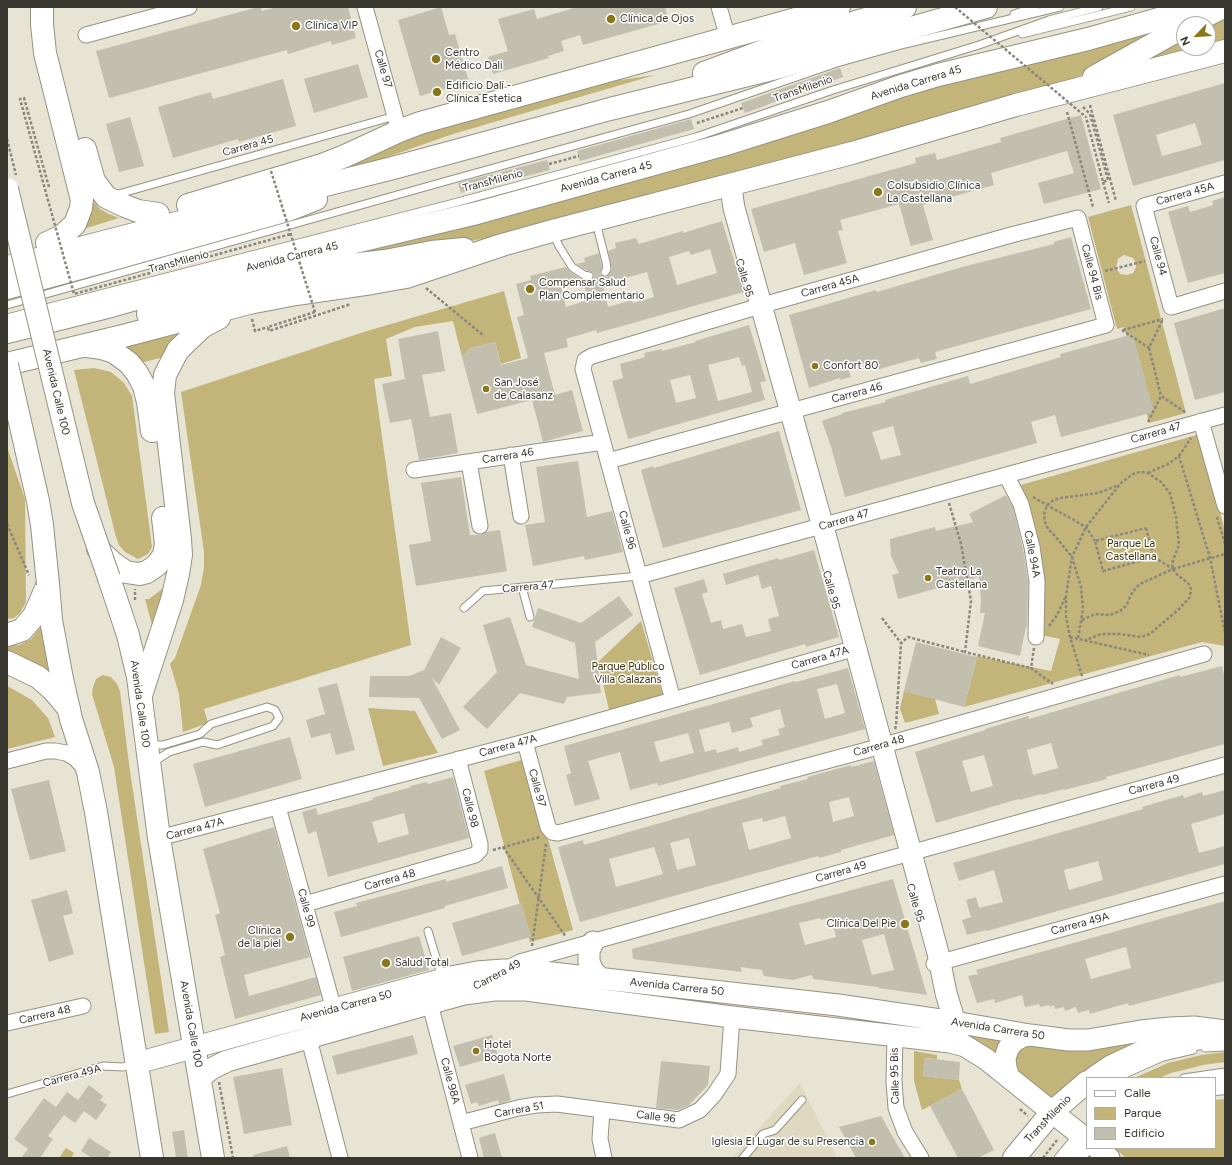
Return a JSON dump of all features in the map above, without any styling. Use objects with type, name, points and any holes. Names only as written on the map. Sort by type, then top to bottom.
[{"type":"main road","points":[[42,7],[45,53],[82,200],[81,208],[75,224],[62,236],[47,243]]},
{"type":"main road","points":[[57,7],[57,31],[63,67],[90,170],[98,188],[106,197],[125,206],[138,211],[158,214]]},
{"type":"main road","points":[[7,252],[158,214],[322,165],[345,156],[398,123],[420,123],[839,7]]},
{"type":"main road","points":[[610,109],[770,48],[905,7]]},
{"type":"main road","points":[[7,267],[394,168],[610,109],[780,67],[893,32],[986,7]]},
{"type":"main road","name":"Avenida Carrera 45","points":[[7,332],[111,306],[283,259],[477,213],[722,145],[828,112],[901,86],[938,75],[1088,39],[1201,7]]},
{"type":"main road","points":[[1206,16],[1223,7]]},
{"type":"main road","points":[[1068,102],[1176,32]]},
{"type":"main road","points":[[574,81],[770,48]]},
{"type":"main road","name":"Avenida Carrera 45","points":[[7,364],[249,303],[296,294],[400,278],[427,271],[502,245],[852,153],[1016,105],[1068,102],[1225,51]]},
{"type":"main road","points":[[7,288],[288,210],[394,168]]},
{"type":"main road","name":"Avenida Calle 100","points":[[7,189],[81,495],[128,634],[138,677],[159,838],[195,1047],[210,1080],[213,1158]]},
{"type":"main road","name":"Avenida Carrera 45","points":[[7,351],[283,277],[325,268],[385,261],[432,252],[502,245]]},
{"type":"main road","points":[[141,695],[172,600],[181,554],[163,393],[165,375],[178,350],[202,327],[249,303]]},
{"type":"main road","points":[[79,346],[102,348],[114,352],[129,363],[137,373],[144,386],[148,402],[166,544],[164,555],[157,565],[147,572],[139,574],[126,572],[113,563],[98,549]]},
{"type":"main road","points":[[7,364],[42,525],[40,583],[34,616],[22,630],[7,635]]},
{"type":"main road","points":[[40,583],[49,603],[54,641],[70,714],[88,772],[96,812],[152,1158]]},
{"type":"main road","points":[[7,662],[38,677],[52,690],[70,714]]},
{"type":"main road","points":[[1095,1077],[1110,1067],[1144,1051],[1184,1041],[1225,1034]]},
{"type":"main road","points":[[1014,1158],[1058,1121],[1086,1083]]},
{"type":"main road","points":[[1066,1151],[1084,1136]]},
{"type":"street","points":[[86,35],[188,7]]},
{"type":"street","name":"Calle 97","points":[[366,7],[398,123]]},
{"type":"street","points":[[719,7],[728,38]]},
{"type":"street","name":"Carrera 45A","points":[[1144,206],[1225,182]]},
{"type":"street","name":"Calle 95","points":[[733,184],[732,195],[734,208],[757,307]]},
{"type":"street","name":"Calle 95","points":[[712,190],[720,198],[723,204],[757,307],[852,649],[883,742],[907,854],[937,963],[954,1022],[960,1038],[965,1046]]},
{"type":"street","name":"Calle 94","points":[[1144,206],[1171,307],[1225,291]]},
{"type":"street","name":"Carrera 45A","points":[[585,360],[592,356],[757,307],[1011,235],[1078,218]]},
{"type":"street","name":"Calle 94 Bis","points":[[1078,218],[1106,325]]},
{"type":"street","name":"Carrera 46","points":[[608,461],[1106,325]]},
{"type":"street","name":"Calle 96","points":[[585,360],[583,369],[673,700]]},
{"type":"street","name":"Carrera 47","points":[[639,576],[1225,415]]},
{"type":"street","points":[[1201,421],[1225,506]]},
{"type":"street","name":"Carrera 46","points":[[414,470],[603,442]]},
{"type":"street","points":[[511,456],[521,516]]},
{"type":"street","points":[[469,462],[480,526]]},
{"type":"street","name":"Calle 94A","points":[[1006,475],[1021,504],[1032,547],[1037,581],[1036,637]]},
{"type":"street","name":"Carrera 47A","points":[[159,838],[525,742],[852,649]]},
{"type":"street","name":"Carrera 48","points":[[550,834],[883,742],[1064,694],[1204,654]]},
{"type":"street","points":[[7,761],[46,751],[60,744],[70,731],[70,714]]},
{"type":"street","name":"Calle 97","points":[[525,742],[550,834]]},
{"type":"street","points":[[46,751],[66,753],[75,758],[88,772]]},
{"type":"street","name":"Calle 98","points":[[458,759],[480,844],[480,850],[475,855]]},
{"type":"street","name":"Carrera 49","points":[[464,994],[503,970],[520,962],[1225,765]]},
{"type":"street","name":"Calle 99","points":[[278,807],[334,1010]]},
{"type":"street","name":"Carrera 48","points":[[305,904],[475,855]]},
{"type":"street","name":"Carrera 49A","points":[[937,963],[1225,884]]},
{"type":"street","points":[[593,942],[589,952],[589,962],[593,971],[600,978]]},
{"type":"street","name":"Avenida Carrera 50","points":[[137,1063],[443,980],[477,972],[503,970],[534,970],[838,1005],[1069,1040],[1088,1040],[1141,1031],[1170,1028],[1194,1027],[1225,1030]]},
{"type":"street","name":"Avenida Carrera 50","points":[[210,1080],[211,1069],[227,1061],[464,994],[494,990],[526,990],[732,1017],[950,1042],[965,1046],[986,1059],[1009,1077],[1058,1121],[1084,1136]]},
{"type":"street","name":"Calle 98A","points":[[430,1004],[470,1158]]},
{"type":"street","name":"Carrera 48","points":[[7,1024],[83,1006]]},
{"type":"street","name":"Calle 96","points":[[602,1110],[679,1120],[700,1110],[714,1095],[728,1074],[732,1017]]},
{"type":"street","points":[[1009,1077],[1006,1063],[1008,1050],[1013,1042],[1021,1037],[1030,1035]]},
{"type":"street","name":"Calle 95 Bis","points":[[895,1036],[894,1082],[896,1108],[905,1132],[921,1158]]},
{"type":"street","points":[[309,1039],[340,1158]]},
{"type":"street","name":"Carrera 51","points":[[461,1123],[518,1108],[536,1105],[558,1104],[602,1110]]},
{"type":"street","points":[[602,1110],[600,1139],[604,1158]]},
{"type":"street","points":[[1098,1149],[1109,1158]]},
{"type":"lane","name":"TransMilenio","points":[[976,26],[1035,7]]},
{"type":"lane","name":"TransMilenio","points":[[7,305],[689,114],[837,63],[976,26],[1060,7]]},
{"type":"lane","name":"TransMilenio","points":[[7,318],[454,203],[696,137],[833,90],[979,45],[1049,20],[1099,7]]},
{"type":"lane","name":"TransMilenio","points":[[979,45],[1131,7]]},
{"type":"lane","name":"Carrera 45","points":[[106,197],[398,123]]},
{"type":"lane","points":[[596,220],[606,262],[607,269],[605,272]]},
{"type":"lane","points":[[552,231],[572,267],[578,272],[589,276]]},
{"type":"lane","name":"Carrera 47","points":[[464,608],[483,591],[639,576]]},
{"type":"lane","points":[[522,587],[530,617]]},
{"type":"lane","points":[[267,707],[275,710],[279,718],[273,726],[217,745],[203,742],[169,752],[157,758],[148,755],[163,745],[200,734],[211,724],[267,707]]},
{"type":"lane","points":[[428,932],[443,980]]},
{"type":"lane","points":[[1118,1077],[1163,1057],[1203,1048],[1225,1047]]},
{"type":"lane","name":"Carrera 49A","points":[[7,1094],[103,1066],[123,1067],[137,1063]]},
{"type":"lane","points":[[1191,1077],[1225,1072]]},
{"type":"lane","points":[[743,1158],[763,1134],[775,1130],[802,1100]]},
{"type":"lane","points":[[1058,1158],[1084,1136]]},
{"type":"path","points":[[955,7],[1086,117],[1109,203]]},
{"type":"path","points":[[49,186],[24,98],[20,99],[74,294],[291,234]]},
{"type":"path","points":[[1068,102],[1093,207]]},
{"type":"path","points":[[1090,106],[1116,201]]},
{"type":"path","points":[[1083,107],[1090,114],[1108,180],[1103,182]]},
{"type":"path","points":[[693,124],[743,108]]},
{"type":"path","points":[[549,164],[579,156]]},
{"type":"path","points":[[255,331],[315,312],[271,171]]},
{"type":"path","points":[[1101,273],[1147,260]]},
{"type":"path","points":[[422,286],[484,336]]},
{"type":"path","points":[[268,327],[269,331],[343,307]]},
{"type":"path","points":[[1147,424],[1161,396],[1149,348],[1163,319],[1122,330],[1149,348]]},
{"type":"path","points":[[1161,396],[1188,414]]},
{"type":"path","points":[[1148,474],[1163,467],[1179,456],[1193,435]]},
{"type":"path","points":[[1179,456],[1210,558],[1225,633]]},
{"type":"path","points":[[1078,638],[1083,609],[1081,587],[1072,557],[1046,526],[1044,514],[1047,505],[1060,498],[1109,489],[1121,483],[1133,474],[1140,472],[1148,474],[1156,478],[1170,493],[1178,526],[1179,545],[1172,563],[1173,569],[1175,573],[1188,583],[1191,593],[1185,603],[1150,634],[1141,637],[1119,634],[1101,634],[1086,640]]},
{"type":"path","points":[[1088,687],[1080,669],[1070,636],[1066,616],[1066,596],[1072,557],[1086,527],[1121,483]]},
{"type":"path","points":[[946,491],[961,544],[971,601],[965,652]]},
{"type":"path","points":[[1029,495],[1086,527],[1095,541],[1102,571],[1154,557]]},
{"type":"path","points":[[7,524],[40,583]]},
{"type":"path","points":[[1095,541],[1146,528],[1154,557],[1173,569]]},
{"type":"path","points":[[1081,620],[1095,614],[1110,615],[1120,611],[1126,606],[1133,591],[1140,584],[1173,569],[1225,554]]},
{"type":"path","points":[[1031,668],[1036,637],[1047,629],[1066,596]]},
{"type":"path","points":[[882,618],[900,643],[896,726],[883,742]]},
{"type":"path","points":[[1070,636],[1152,656]]},
{"type":"path","points":[[900,643],[908,637],[1031,668],[1064,694]]},
{"type":"path","points":[[475,855],[550,834],[532,947]]},
{"type":"path","points":[[503,847],[567,938]]},
{"type":"path","points":[[210,1080],[233,1158]]},
{"type":"path","points":[[1043,1158],[1057,1140],[1058,1121]]},
{"type":"path","points":[[1057,1140],[1066,1151]]},
{"type":"shaded area","points":[[800,1083],[837,1158],[732,1158]]},
{"type":"green space","points":[[1225,18],[1225,43],[1216,45],[1216,21]]},
{"type":"green space","points":[[1176,22],[1088,73],[1066,81],[851,143],[629,200],[534,229],[483,239],[349,259],[349,254],[927,87]]},
{"type":"green space","points":[[1176,39],[1176,56],[1117,72]]},
{"type":"green space","points":[[655,75],[453,134],[350,170],[297,185],[413,135],[592,84]]},
{"type":"green space","points":[[86,186],[94,202],[100,209],[119,218],[77,231]]},
{"type":"green space","points":[[1131,205],[1186,413],[1149,423],[1124,327],[1117,329],[1088,217]],"holes":[[[1124,255],[1133,258],[1136,263],[1133,273],[1127,275],[1120,274],[1116,268],[1118,259]]]},
{"type":"green space","points":[[504,291],[521,358],[501,364],[495,342],[470,348],[462,357],[453,321],[415,327],[386,339],[392,376],[374,379],[411,645],[204,709],[208,723],[183,732],[179,694],[170,664],[175,658],[201,585],[204,568],[204,552],[181,392],[367,331]]},
{"type":"green space","points":[[189,327],[164,357],[140,363],[117,345]]},
{"type":"green space","points":[[94,368],[111,372],[124,383],[132,396],[152,547],[148,554],[138,559],[125,552],[119,545],[116,537],[74,370]]},
{"type":"green space","name":"Parque La Castellana","points":[[1200,434],[1225,531],[1225,646],[1202,642],[964,707],[977,657],[976,656],[1051,671],[1060,639],[1041,635],[1014,487]]},
{"type":"green space","points":[[7,447],[25,499],[26,602],[20,613],[14,618],[7,619]]},
{"type":"green space","points":[[173,576],[155,636],[145,599],[149,599],[162,589]]},
{"type":"green space","name":"Parque Público Villa Calazans","points":[[641,621],[663,696],[609,710],[598,662]]},
{"type":"green space","points":[[44,623],[52,675],[7,652],[7,645],[19,645],[31,639]]},
{"type":"green space","points":[[103,675],[111,677],[117,684],[120,691],[129,764],[169,1032],[155,1034],[114,767],[92,694],[96,679]]},
{"type":"green space","points":[[7,686],[32,700],[48,718],[55,737],[7,749]]},
{"type":"green space","points":[[904,691],[935,699],[939,714],[905,723],[900,709]]},
{"type":"green space","points":[[368,708],[415,711],[438,753],[383,766]]},
{"type":"green space","points":[[528,758],[573,930],[530,942],[484,771]]},
{"type":"green space","points":[[968,1033],[1012,1037],[998,1059],[978,1044]]},
{"type":"green space","points":[[1147,1040],[1090,1077],[1086,1077],[1086,1080],[1052,1102],[1011,1066],[1019,1045]]},
{"type":"green space","points":[[914,1051],[937,1055],[937,1059],[925,1058],[923,1076],[959,1080],[962,1089],[922,1110],[914,1081]]},
{"type":"green space","points":[[1225,1052],[1225,1062],[1203,1065],[1161,1077],[1136,1077],[1168,1063],[1201,1055]]},
{"type":"green space","points":[[1225,1099],[1225,1158],[1126,1158],[1115,1149],[1216,1149],[1216,1100]]},
{"type":"green space","points":[[66,1148],[74,1153],[71,1158],[59,1158]]},
{"type":"building","points":[[261,7],[262,11],[277,7],[348,7],[356,38],[332,45],[331,41],[288,54],[287,50],[109,98],[96,51]]},
{"type":"building","name":"Centro Médico Dali","points":[[441,7],[449,35],[455,34],[469,82],[420,96],[398,20]]},
{"type":"building","points":[[577,7],[665,7],[669,21],[583,45],[580,35],[561,41],[564,51],[548,56],[549,58],[493,74],[488,57],[508,51],[498,19],[534,9],[537,19]]},
{"type":"building","points":[[358,64],[368,97],[314,113],[304,79]]},
{"type":"building","points":[[840,68],[843,77],[745,113],[741,103]]},
{"type":"building","points":[[283,79],[296,126],[239,142],[238,139],[173,158],[158,107],[211,92],[213,99]]},
{"type":"building","points":[[1225,83],[1225,160],[1133,186],[1113,115]],"holes":[[[1195,123],[1202,145],[1162,156],[1156,135]]]},
{"type":"building","points":[[1081,115],[1101,189],[1044,204],[1038,183],[1074,173],[1067,151],[991,173],[994,185],[923,205],[933,240],[911,246],[899,204],[840,220],[843,230],[838,231],[847,263],[804,275],[795,243],[764,252],[751,209],[916,163],[915,158],[935,153],[937,160],[1001,142],[1000,138]]},
{"type":"building","points":[[130,117],[144,166],[119,172],[106,124]]},
{"type":"building","points":[[691,119],[694,129],[580,161],[577,151]]},
{"type":"building","points":[[547,160],[550,170],[461,193],[458,183]]},
{"type":"building","points":[[1225,197],[1225,273],[1188,283],[1168,212],[1188,206],[1190,212],[1213,205],[1212,201]]},
{"type":"building","points":[[722,221],[744,292],[597,333],[596,330],[566,339],[568,347],[544,353],[555,395],[572,390],[583,431],[543,442],[532,400],[477,414],[462,357],[470,348],[495,342],[501,365],[528,358],[517,317],[524,315],[516,284],[531,280],[530,276],[566,267],[569,271],[581,279],[591,281],[594,277],[593,273],[576,264],[585,262],[584,258],[599,253],[602,268],[600,274],[607,277],[612,269],[608,251],[616,248],[615,243],[636,238],[639,244],[683,231],[683,233]],"holes":[[[710,249],[717,273],[677,285],[669,257],[689,251],[691,255]],[[647,272],[654,297],[633,303],[632,300],[608,307],[603,286],[609,284],[608,283]],[[583,281],[588,300],[566,307],[561,287]]]},
{"type":"building","points":[[1071,237],[1091,309],[935,352],[937,359],[921,363],[919,358],[876,370],[874,361],[848,368],[851,377],[840,380],[840,378],[809,388],[789,315],[876,290],[877,292],[962,267],[1054,244],[1054,242]]},
{"type":"building","points":[[1225,308],[1225,392],[1195,400],[1174,323]]},
{"type":"building","points":[[749,325],[766,381],[760,382],[765,400],[628,439],[612,381],[623,378],[620,364],[645,357],[644,353],[662,349],[662,351],[696,342],[695,341]],"holes":[[[739,357],[742,366],[745,365],[752,392],[718,401],[708,365]],[[690,375],[696,398],[676,403],[670,380]]]},
{"type":"building","points":[[438,331],[445,371],[422,375],[430,417],[451,413],[458,453],[419,460],[411,419],[390,423],[382,384],[405,379],[398,339]]},
{"type":"building","points":[[1133,334],[1154,412],[1061,437],[1055,415],[1031,422],[1037,443],[845,497],[822,421],[842,413],[886,402],[885,400],[968,376],[970,384],[1061,357],[1060,354]],"holes":[[[893,426],[901,455],[881,460],[872,432]]]},
{"type":"building","points":[[779,431],[801,510],[663,548],[641,470],[653,466],[654,468]]},
{"type":"building","points":[[578,461],[587,517],[612,511],[623,552],[585,560],[584,556],[533,566],[525,525],[545,522],[536,467]]},
{"type":"building","points":[[461,477],[470,535],[481,535],[486,532],[500,530],[507,571],[416,586],[409,545],[431,541],[421,483]]},
{"type":"building","points":[[1006,495],[1013,507],[1023,549],[1028,582],[1027,627],[1020,656],[978,646],[985,613],[980,613],[981,600],[979,577],[898,599],[892,575],[899,573],[891,556],[890,539],[935,527],[936,531],[973,522],[969,514]]},
{"type":"building","points":[[814,550],[839,637],[806,647],[805,644],[700,675],[674,588],[704,579],[708,592],[702,594],[711,623],[721,620],[723,629],[742,624],[746,637],[771,631],[768,619],[779,616],[771,586],[762,589],[758,575],[726,585],[723,574],[778,558],[779,560]]},
{"type":"building","points":[[619,596],[633,615],[595,642],[601,693],[567,697],[564,704],[520,693],[487,729],[463,707],[497,672],[483,625],[510,617],[526,665],[579,679],[575,643],[532,627],[538,608],[581,623]]},
{"type":"building","points":[[441,637],[461,648],[439,685],[432,678],[460,730],[442,739],[419,698],[369,697],[370,676],[409,676],[424,670]]},
{"type":"building","points":[[916,642],[977,657],[964,707],[904,691]]},
{"type":"building","points":[[1222,666],[1225,678],[1225,744],[1106,777],[1107,779],[1019,799],[936,823],[915,752],[1028,716],[1029,719],[1180,675],[1180,677]],"holes":[[[1051,743],[1058,768],[1033,775],[1027,750]],[[984,755],[993,786],[971,792],[962,761]]]},
{"type":"building","points":[[848,668],[865,729],[658,786],[657,783],[630,790],[620,752],[588,761],[600,799],[575,806],[566,775],[571,773],[564,746],[795,681],[796,682]],"holes":[[[837,684],[845,713],[825,719],[817,689]],[[780,709],[785,727],[778,729],[780,735],[761,740],[763,745],[739,752],[738,747],[717,753],[716,749],[705,752],[699,730],[729,722],[732,733],[753,727],[750,718]],[[688,733],[694,753],[660,762],[654,742]]]},
{"type":"building","points":[[337,683],[355,750],[336,755],[330,733],[311,738],[306,720],[325,714],[318,688]]},
{"type":"building","points":[[290,737],[302,779],[205,807],[193,764]]},
{"type":"building","points":[[874,761],[894,835],[841,850],[841,852],[819,858],[818,856],[580,922],[558,847],[583,840],[584,845],[781,788],[780,786],[808,779],[807,777],[851,765],[851,767]],"holes":[[[849,797],[854,816],[833,822],[829,802]],[[785,816],[791,838],[749,850],[742,823],[762,818],[763,822]],[[689,838],[696,865],[677,870],[670,843]],[[654,847],[663,874],[616,887],[609,859]]]},
{"type":"building","points":[[453,777],[469,838],[328,877],[316,831],[308,834],[302,812],[316,808],[318,815],[373,800],[372,798],[411,787],[410,786],[427,782],[428,784]],"holes":[[[404,813],[409,834],[378,843],[372,822]]]},
{"type":"building","points":[[49,780],[66,851],[30,860],[11,789]]},
{"type":"building","points":[[1225,790],[1225,814],[1191,824],[1199,853],[1225,846],[1225,864],[987,931],[967,935],[962,920],[971,917],[966,900],[976,897],[979,908],[1003,902],[994,870],[959,881],[953,863],[1143,809],[1142,807],[1183,795],[1184,798],[1202,792],[1203,796]],"holes":[[[1098,861],[1103,880],[1069,890],[1064,870]]]},
{"type":"building","points":[[274,827],[310,957],[244,975],[249,996],[316,977],[321,995],[235,1019],[220,957],[225,955],[215,915],[220,913],[203,849]]},
{"type":"building","points":[[502,866],[508,888],[445,906],[445,908],[341,937],[334,912],[357,906],[356,903],[446,879],[446,882]]},
{"type":"building","points":[[893,879],[927,995],[813,979],[812,975],[793,980],[764,976],[762,970],[740,967],[742,972],[633,959],[632,949]],"holes":[[[831,917],[836,937],[805,945],[799,923]],[[884,934],[894,970],[872,975],[862,940]]]},
{"type":"building","points":[[67,890],[73,913],[63,916],[74,954],[49,962],[31,900]]},
{"type":"building","points":[[1225,901],[1225,981],[1129,1006],[1128,1003],[1090,1014],[1089,1010],[1078,1013],[1076,1007],[1065,1011],[1064,1007],[1055,1009],[1054,1005],[1050,1007],[1049,1005],[1040,1007],[1039,1004],[1025,1007],[1022,995],[995,1003],[994,999],[977,1003],[968,976],[978,974],[976,970]],"holes":[[[1126,947],[1131,968],[1091,979],[1085,959]]]},
{"type":"building","points":[[522,903],[531,937],[462,956],[452,923]]},
{"type":"building","name":"Salud Total","points":[[419,936],[429,970],[352,991],[343,957]]},
{"type":"building","points":[[413,1035],[418,1054],[337,1075],[332,1056]]},
{"type":"building","name":"Hotel Bogota Norte","points":[[492,1035],[498,1056],[460,1067],[453,1046]]},
{"type":"building","points":[[925,1058],[960,1062],[959,1080],[923,1076]]},
{"type":"building","points":[[661,1061],[710,1066],[708,1085],[689,1105],[678,1110],[656,1108]]},
{"type":"building","points":[[282,1068],[292,1125],[244,1134],[233,1077]]},
{"type":"building","points":[[504,1074],[511,1100],[499,1104],[498,1100],[479,1106],[477,1102],[471,1104],[465,1085]]},
{"type":"building","points":[[89,1085],[103,1096],[100,1100],[107,1105],[96,1120],[84,1111],[75,1123],[64,1115],[48,1136],[53,1139],[40,1158],[21,1158],[28,1149],[14,1139],[44,1098],[56,1107],[67,1092],[78,1100]]},
{"type":"building","points":[[962,1089],[994,1150],[978,1158],[958,1158],[930,1106]]},
{"type":"building","name":"Iglesia El Lugar de su Presencia","points":[[881,1116],[905,1158],[856,1158],[839,1127]]},
{"type":"building","points":[[184,1130],[188,1158],[176,1158],[172,1132]]},
{"type":"building","points":[[495,1133],[502,1158],[484,1158],[479,1138]]},
{"type":"building","points":[[89,1138],[111,1152],[107,1158],[92,1158],[81,1151]]},
{"type":"building","points":[[287,1146],[290,1158],[254,1158],[253,1155]]},
{"type":"place","name":"Clínica de Ojos","points":[[611,19]]},
{"type":"place","name":"Clínica VIP","points":[[296,26]]},
{"type":"place","name":"Centro Médico Dali","points":[[436,59]]},
{"type":"place","name":"Edificio Dalí - Clínica Estetica","points":[[437,92]]},
{"type":"place","name":"Colsubsidio Clínica La Castellana","points":[[878,192]]},
{"type":"place","name":"Compensar Salud Plan Complementario","points":[[530,289]]},
{"type":"place","name":"Confort 80","points":[[815,366]]},
{"type":"place","name":"San José de Calasanz","points":[[486,389]]},
{"type":"place","name":"Teatro La Castellana","points":[[928,578]]},
{"type":"place","name":"Clínica Del Pie","points":[[905,924]]},
{"type":"place","name":"Clínica de la piel","points":[[290,937]]},
{"type":"place","name":"Salud Total","points":[[386,963]]},
{"type":"place","name":"Hotel Bogota Norte","points":[[476,1051]]},
{"type":"place","name":"Iglesia El Lugar de su Presencia","points":[[872,1142]]}]
